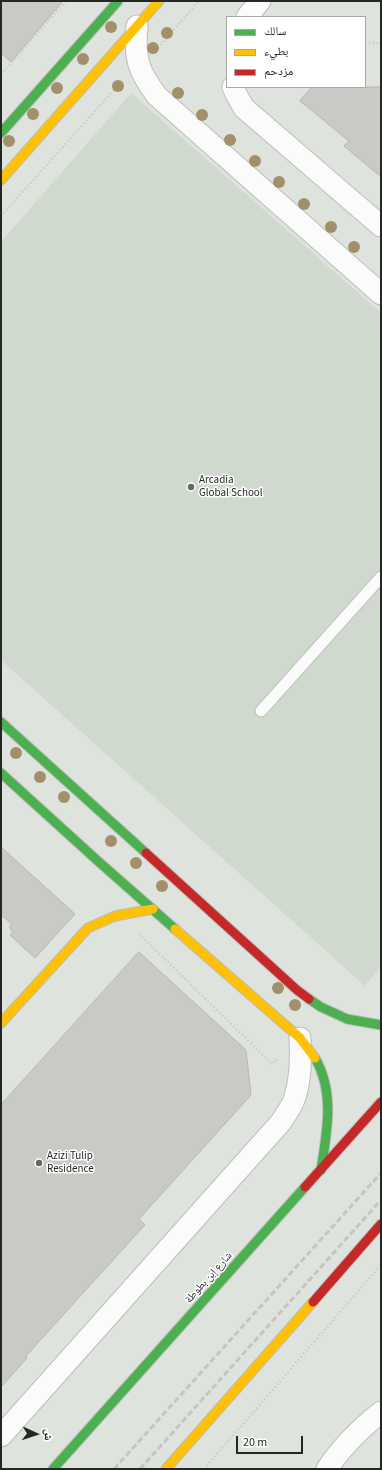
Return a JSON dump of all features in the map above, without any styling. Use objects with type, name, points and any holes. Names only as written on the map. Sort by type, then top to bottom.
[{"type":"street","points":[[1,133],[118,1]]},
{"type":"street","points":[[1,180],[159,1]]},
{"type":"street","points":[[247,16],[260,1]]},
{"type":"street","points":[[137,26],[135,45],[138,64],[146,81],[158,96],[381,294]]},
{"type":"street","points":[[234,88],[244,108],[381,226]]},
{"type":"street","points":[[1,722],[297,990],[320,1007],[347,1019],[381,1025]]},
{"type":"street","points":[[1,773],[153,910],[300,1038],[313,1054],[323,1073],[328,1096],[328,1122],[321,1170]]},
{"type":"street","points":[[1,1023],[88,928],[115,916],[153,910]]},
{"type":"street","points":[[1,1436],[281,1122],[294,1102],[299,1081],[301,1062],[300,1038]]},
{"type":"street","name":"شارع إبن بطوطة","points":[[53,1469],[381,1102]]},
{"type":"street","points":[[166,1469],[379,1227]]},
{"type":"street","points":[[327,1469],[332,1460],[366,1424],[381,1412]]},
{"type":"lane","points":[[261,711],[381,577]]},
{"type":"path","points":[[1,74],[66,1]]},
{"type":"path","points":[[1,216],[138,64],[159,48],[199,1]]},
{"type":"path","points":[[366,43],[381,42]]},
{"type":"path","points":[[139,934],[272,1064],[300,1038]]},
{"type":"path","points":[[204,1469],[381,1265]]},
{"type":"shaded area","name":"Arcadia Global School","points":[[131,93],[381,313],[381,967],[365,986],[1,660],[1,242]]},
{"type":"building","points":[[1,1],[63,1],[11,62],[1,53]]},
{"type":"building","points":[[381,87],[381,177],[344,146],[349,141],[300,101],[311,88]]},
{"type":"building","points":[[1,847],[75,914],[35,958],[10,935],[13,932],[9,927],[12,924],[1,915]]},
{"type":"building","points":[[139,952],[246,1050],[251,1095],[139,1219],[145,1225],[26,1356],[27,1358],[1,1387],[1,1105]]},
{"type":"railway","points":[[114,1469],[381,1173]]},
{"type":"railway","points":[[140,1469],[381,1200]]},
{"type":"traffic: fast","points":[[1,133],[118,1]]},
{"type":"traffic: fast","points":[[1,722],[146,853]]},
{"type":"traffic: fast","points":[[1,773],[175,929]]},
{"type":"traffic: fast","points":[[309,999],[321,1007],[347,1019],[381,1025]]},
{"type":"traffic: fast","points":[[315,1058],[325,1084],[328,1112],[321,1170]]},
{"type":"traffic: fast","points":[[53,1469],[305,1187]]},
{"type":"traffic: slow","points":[[1,180],[159,1]]},
{"type":"traffic: slow","points":[[1,1023],[88,928],[115,916],[153,909]]},
{"type":"traffic: slow","points":[[175,929],[300,1038],[315,1058]]},
{"type":"traffic: slow","points":[[166,1469],[313,1302]]},
{"type":"traffic: jam","points":[[146,853],[297,990],[309,999]]},
{"type":"traffic: jam","points":[[305,1187],[381,1102]]},
{"type":"traffic: jam","points":[[313,1302],[381,1224]]},
{"type":"place","name":"Arcadia Global School","points":[[191,487]]},
{"type":"place","name":"Azizi Tulip Residence","points":[[39,1163]]}]
